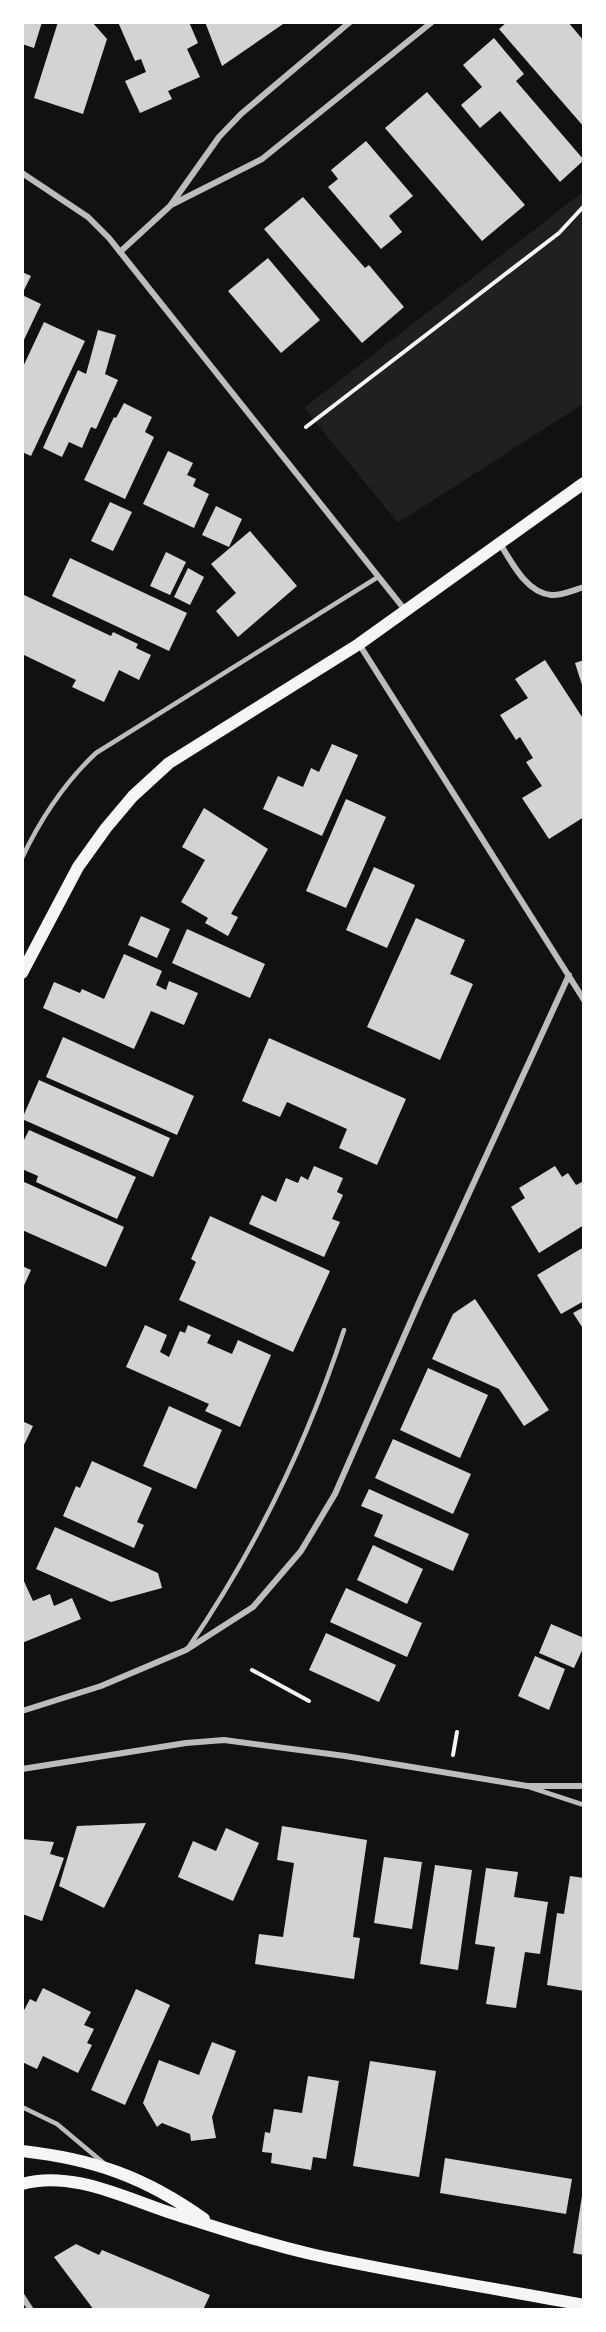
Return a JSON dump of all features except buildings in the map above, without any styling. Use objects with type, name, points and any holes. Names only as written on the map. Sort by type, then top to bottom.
[{"type":"main road","points":[[22,973],[78,867],[133,796],[169,763],[359,644],[584,483]]},
{"type":"main road","points":[[22,2151],[77,2158],[109,2167],[171,2197],[210,2223]]},
{"type":"main road","points":[[22,2184],[46,2180],[70,2182],[210,2223],[259,2241],[312,2254],[584,2305]]},
{"type":"street","points":[[120,252],[170,206],[219,137],[241,114],[350,22]]},
{"type":"street","points":[[170,206],[262,159],[432,22]]},
{"type":"street","points":[[22,173],[88,218],[120,252],[405,610]]},
{"type":"street","points":[[499,542],[526,581],[542,593],[556,595],[584,587]]},
{"type":"street","points":[[359,644],[584,1000]]},
{"type":"street","points":[[22,1711],[101,1686],[186,1650],[234,1621],[261,1599],[301,1551],[345,1473],[529,1057],[568,975]]},
{"type":"street","points":[[22,1769],[168,1745],[224,1740],[323,1753],[527,1786],[584,1786]]},
{"type":"street","points":[[22,2296],[31,2310]]},
{"type":"lane","points":[[22,858],[52,804],[74,774],[96,753],[378,577]]},
{"type":"lane","points":[[186,1650],[235,1574],[285,1481],[310,1425],[344,1330]]},
{"type":"lane","points":[[527,1786],[584,1805]]},
{"type":"lane","points":[[22,2107],[57,2124],[109,2167]]},
{"type":"path","points":[[306,427],[559,233],[584,206]]},
{"type":"path","points":[[252,1670],[309,1701]]},
{"type":"path","points":[[455,1747],[458,1732]]},
{"type":"shaded area","points":[[583,192],[583,404],[398,523],[304,408]]}]
